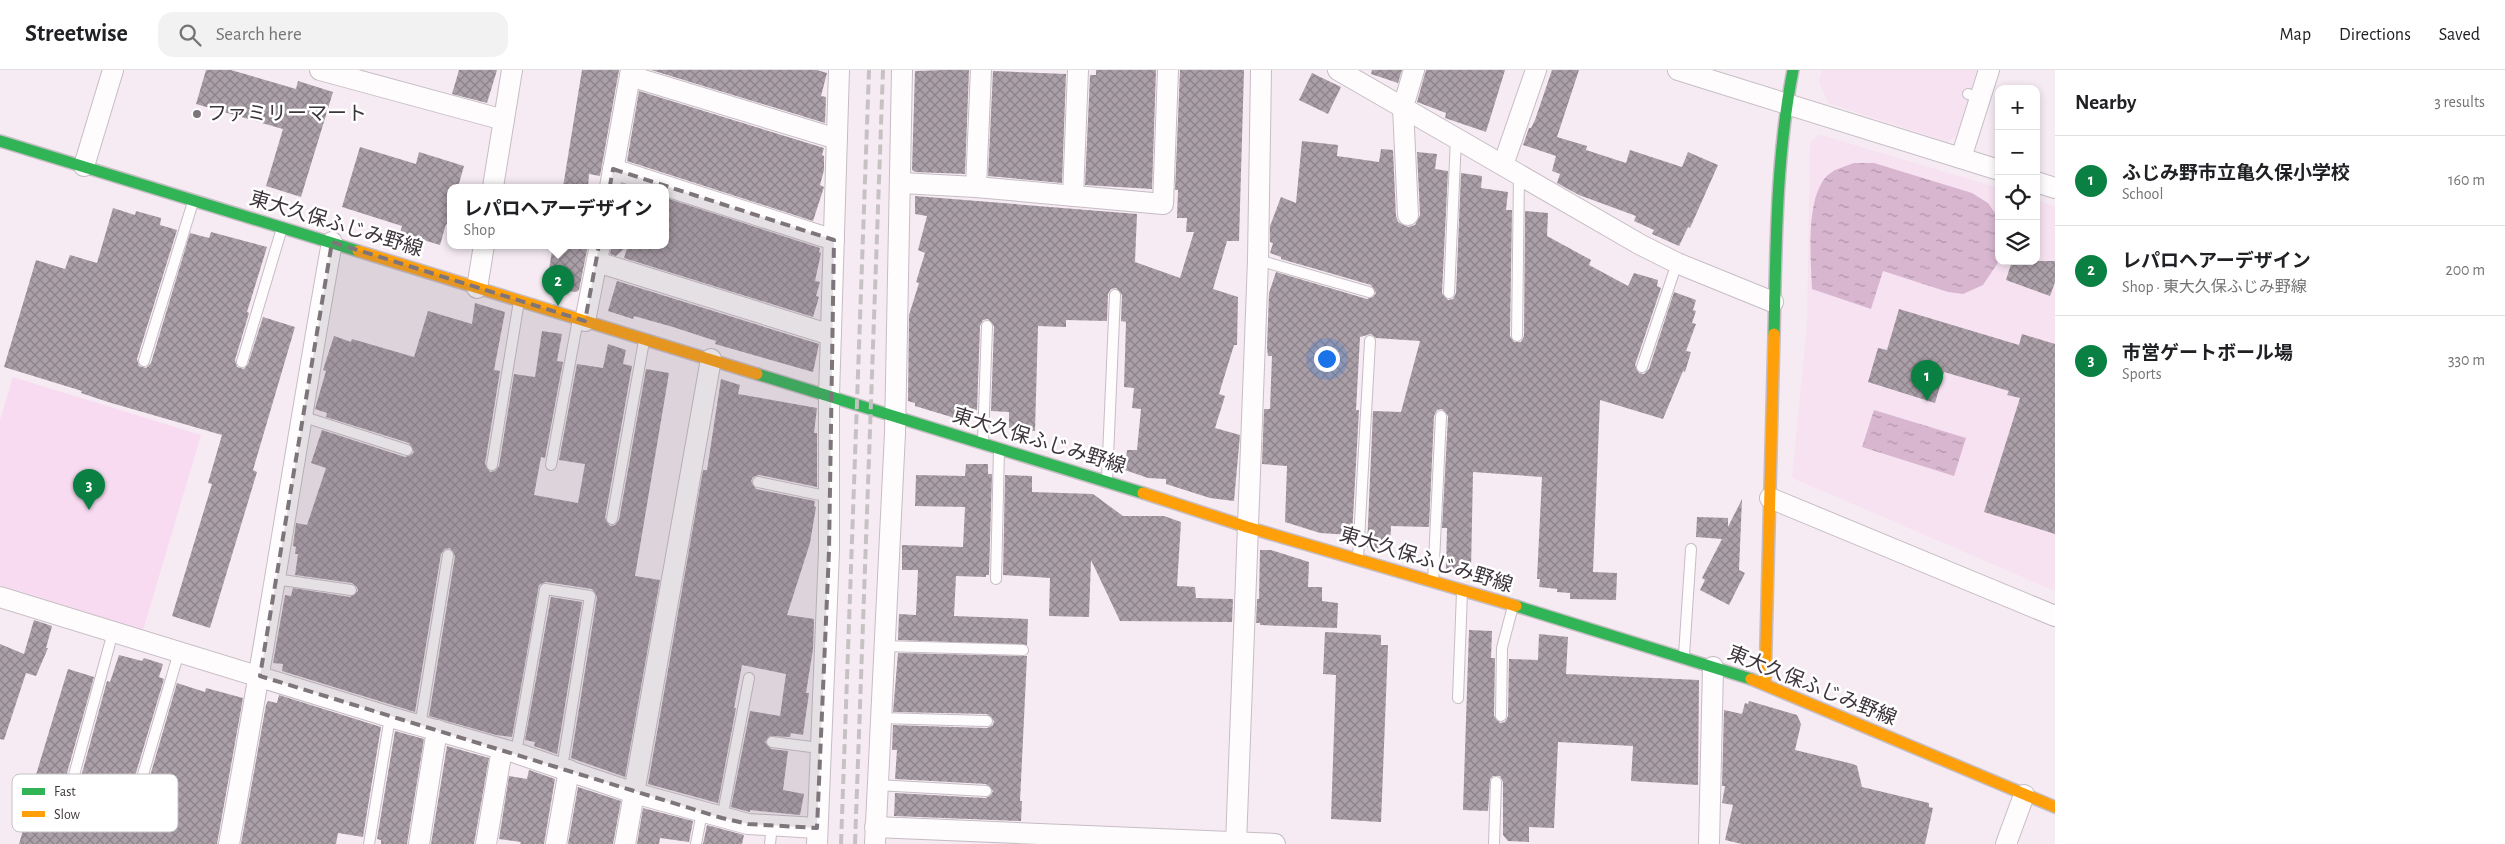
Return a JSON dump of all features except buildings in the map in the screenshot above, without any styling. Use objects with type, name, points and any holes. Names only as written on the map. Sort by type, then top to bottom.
[{"type":"main road","points":[[1765,683],[1773,302],[1780,155],[1786,104],[1793,70]]},
{"type":"main road","name":"東大久保ふじみ野線","points":[[0,141],[1107,481],[1247,527],[1462,592],[1576,623],[1765,683],[2055,807]]},
{"type":"street","points":[[84,166],[113,70]]},
{"type":"street","points":[[320,70],[504,120]]},
{"type":"street","points":[[493,184],[512,70]]},
{"type":"street","points":[[0,597],[390,717],[509,751],[634,793],[748,824],[771,835],[817,836],[830,497],[831,334],[839,70]]},
{"type":"street","points":[[902,70],[895,416],[875,836],[1275,844]]},
{"type":"street","points":[[976,187],[981,70]]},
{"type":"street","points":[[1073,196],[1078,70]]},
{"type":"street","points":[[901,183],[976,187],[1163,204],[1168,70]]},
{"type":"street","points":[[1236,844],[1258,260],[1261,70]]},
{"type":"street","points":[[1338,70],[1642,245],[1677,263],[1773,302]]},
{"type":"street","points":[[1408,214],[1403,107],[1414,70]]},
{"type":"street","points":[[1511,169],[1536,70]]},
{"type":"street","points":[[1678,70],[1995,169]]},
{"type":"street","points":[[1961,158],[1974,96],[1989,70]]},
{"type":"street","points":[[633,184],[612,178],[630,73],[837,139]]},
{"type":"street","points":[[2040,183],[2055,188]]},
{"type":"street","points":[[669,194],[834,240]]},
{"type":"street","points":[[229,844],[260,676],[301,416],[332,242]]},
{"type":"street","points":[[477,288],[483,249]]},
{"type":"street","points":[[581,320],[598,253],[831,334]]},
{"type":"street","points":[[625,844],[711,359]]},
{"type":"street","points":[[1770,498],[2055,616]]},
{"type":"street","points":[[1709,844],[1713,667]]},
{"type":"street","points":[[419,844],[428,728]]},
{"type":"street","points":[[486,844],[509,751]]},
{"type":"street","points":[[556,844],[565,769]]},
{"type":"street","points":[[2006,844],[2024,795]]},
{"type":"lane","points":[[1449,293],[1456,138]]},
{"type":"lane","points":[[1511,169],[1517,336]]},
{"type":"lane","points":[[144,362],[194,200]]},
{"type":"lane","points":[[242,362],[282,227]]},
{"type":"lane","points":[[1258,260],[1369,292]]},
{"type":"lane","points":[[1642,367],[1677,263]]},
{"type":"lane","points":[[1107,481],[1115,295]]},
{"type":"lane","points":[[492,465],[519,301]]},
{"type":"lane","points":[[551,465],[581,320]]},
{"type":"lane","points":[[983,443],[987,326]]},
{"type":"lane","points":[[612,519],[645,339]]},
{"type":"lane","points":[[1358,559],[1370,341]]},
{"type":"lane","points":[[301,416],[407,450]]},
{"type":"lane","points":[[1433,583],[1441,416]]},
{"type":"lane","points":[[996,579],[999,448]]},
{"type":"lane","points":[[758,482],[830,497]]},
{"type":"lane","points":[[1684,658],[1691,549]]},
{"type":"lane","points":[[428,728],[448,555]]},
{"type":"lane","points":[[275,579],[351,590]]},
{"type":"lane","points":[[509,751],[545,589],[590,596],[565,769]]},
{"type":"lane","points":[[1458,698],[1462,592]]},
{"type":"lane","points":[[1501,716],[1502,648],[1513,606]]},
{"type":"lane","points":[[74,774],[114,632]]},
{"type":"lane","points":[[883,646],[1023,650]]},
{"type":"lane","points":[[143,774],[179,652]]},
{"type":"lane","points":[[722,818],[749,678]]},
{"type":"lane","points":[[369,844],[390,717]]},
{"type":"lane","points":[[880,718],[987,721]]},
{"type":"lane","points":[[772,742],[819,748]]},
{"type":"lane","points":[[1494,844],[1496,782]]},
{"type":"lane","points":[[877,785],[986,791]]},
{"type":"lane","points":[[696,844],[702,812]]},
{"type":"highlighted area","points":[[613,169],[834,240],[829,551],[817,828],[748,824],[722,818],[260,676],[332,242],[585,321]]},
{"type":"shaded area","points":[[1822,70],[1977,70],[1956,137],[1947,142],[1828,103],[1819,82]]},
{"type":"shaded area","points":[[1818,134],[1995,187],[1995,265],[2040,265],[2040,201],[2055,206],[2055,591],[1792,478],[1807,324],[1810,143]]},
{"type":"shaded area","points":[[13,377],[201,435],[143,630],[0,585],[0,420]]},
{"type":"water","points":[[1854,163],[1874,163],[1972,193],[1988,203],[1995,213],[1996,265],[1983,285],[1963,294],[1948,292],[1883,271],[1871,309],[1812,289],[1811,226],[1813,209],[1817,193],[1823,181],[1832,172]]},
{"type":"water","points":[[1874,410],[1966,438],[1954,476],[1862,447]]},
{"type":"railway","points":[[841,844],[869,70]]},
{"type":"railway","points":[[855,844],[883,70]]},
{"type":"traffic: fast","points":[[1774,334],[1776,235],[1780,169],[1787,103],[1793,70]]},
{"type":"traffic: fast","points":[[0,141],[358,251]]},
{"type":"traffic: fast","points":[[757,374],[1143,493]]},
{"type":"traffic: fast","points":[[1516,606],[1751,679]]},
{"type":"traffic: slow","points":[[358,251],[757,374]]},
{"type":"traffic: slow","points":[[1765,683],[1774,334]]},
{"type":"traffic: slow","points":[[1143,493],[1247,527],[1516,606]]},
{"type":"traffic: slow","points":[[1751,679],[2055,807]]},
{"type":"place","name":"ファミリーマート","points":[[197,114]]},
{"type":"place","name":"レパロヘアーデザイン","points":[[558,306]]},
{"type":"place","name":"ふじみ野市立亀久保小学校","points":[[1927,401]]},
{"type":"place","name":"市営ゲートボール場","points":[[89,510]]}]
